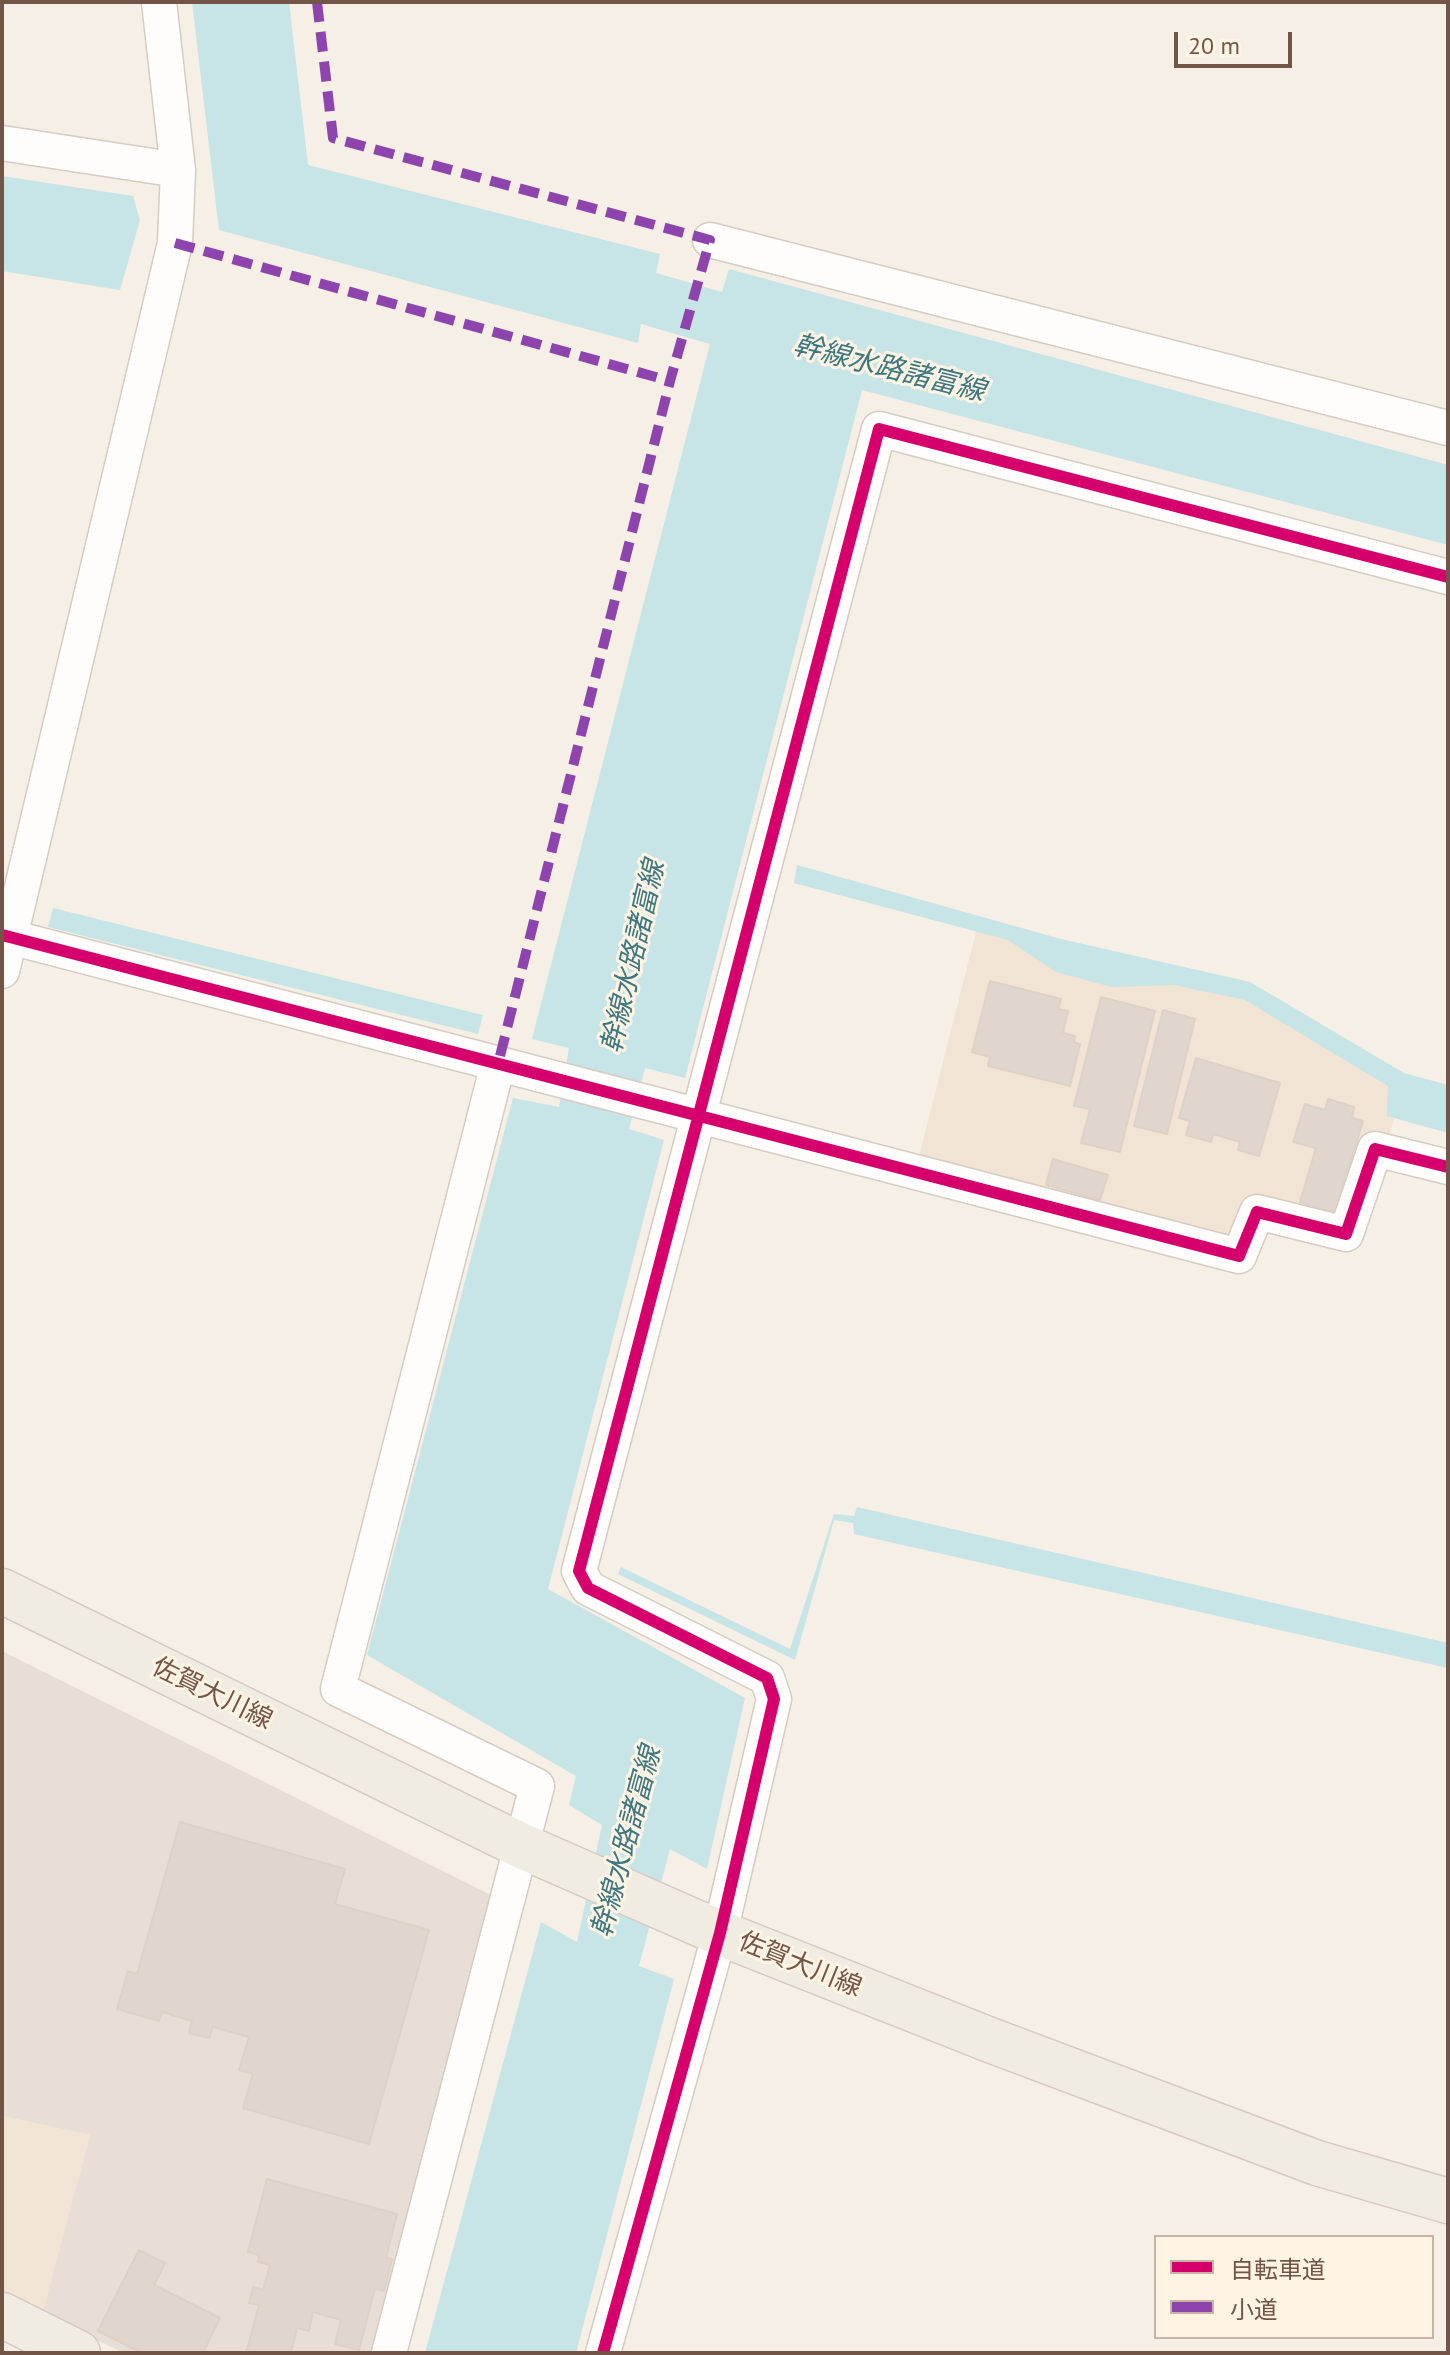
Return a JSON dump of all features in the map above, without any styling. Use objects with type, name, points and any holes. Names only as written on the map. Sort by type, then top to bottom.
[{"type":"main road","name":"佐賀大川線","points":[[2,1591],[522,1846],[720,1933],[990,2040],[1317,2163],[1448,2201]]},
{"type":"main road","points":[[2,2315],[78,2353]]},
{"type":"street","points":[[2,971],[6,936],[175,243],[178,170],[159,2]]},
{"type":"street","points":[[2,143],[178,170]]},
{"type":"street","points":[[710,240],[1448,428]]},
{"type":"street","points":[[603,2353],[720,1933],[774,1699],[767,1678],[588,1588],[579,1571],[879,429],[1448,577]]},
{"type":"street","points":[[6,936],[1239,1256],[1257,1212],[1346,1234],[1375,1149],[1448,1167]]},
{"type":"street","points":[[389,2353],[537,1786],[338,1689],[498,1064]]},
{"type":"shaded area","points":[[978,924],[1252,993],[1402,1087],[1382,1165],[1351,1249],[1263,1225],[1247,1267],[913,1180]]},
{"type":"shaded area","points":[[2,1651],[495,1897],[376,2353],[124,2353],[42,2314],[90,2135],[2,2116]]},
{"type":"shaded area","points":[[2,2116],[90,2135],[42,2314],[2,2293]]},
{"type":"water","name":"幹線水路諸富線","points":[[192,2],[289,2],[308,165],[660,254],[656,273],[722,292],[729,269],[1448,465],[1448,545],[862,390],[685,1078],[645,1068],[629,1129],[664,1140],[548,1589],[745,1698],[707,1869],[670,1849],[639,1966],[674,1979],[576,2353],[425,2353],[541,1922],[577,1942],[602,1825],[569,1805],[576,1776],[367,1655],[513,1098],[559,1107],[569,1048],[532,1039],[710,344],[641,324],[638,343],[219,230]]},
{"type":"water","points":[[2,176],[133,196],[140,220],[120,290],[2,271]]},
{"type":"water","points":[[797,865],[1061,939],[1250,982],[1404,1073],[1448,1085],[1448,1133],[1387,1116],[1388,1086],[1245,1000],[1174,985],[1112,987],[1056,972],[1008,940],[794,883]]},
{"type":"water","points":[[53,908],[483,1015],[478,1034],[48,927]]},
{"type":"water","points":[[857,1507],[1448,1643],[1448,1668],[854,1534],[853,1523],[834,1520],[795,1660],[618,1574],[621,1567],[790,1649],[834,1514],[854,1516]]},
{"type":"building","points":[[990,981],[1061,999],[1058,1009],[1068,1011],[1063,1033],[1075,1036],[1074,1042],[1080,1044],[1070,1086],[988,1066],[990,1057],[972,1052]]},
{"type":"building","points":[[1101,997],[1155,1011],[1120,1152],[1081,1143],[1090,1109],[1074,1106]]},
{"type":"building","points":[[1163,1010],[1195,1019],[1167,1134],[1134,1126]]},
{"type":"building","points":[[1196,1058],[1280,1083],[1259,1156],[1238,1150],[1240,1142],[1213,1134],[1211,1142],[1186,1135],[1190,1121],[1179,1118]]},
{"type":"building","points":[[1328,1099],[1354,1107],[1352,1118],[1363,1121],[1335,1213],[1300,1202],[1316,1148],[1293,1142],[1305,1104],[1325,1110]]},
{"type":"building","points":[[1053,1159],[1108,1175],[1100,1200],[1046,1185]]},
{"type":"building","points":[[180,1822],[345,1869],[335,1904],[429,1930],[369,2144],[243,2108],[253,2074],[239,2070],[249,2037],[213,2027],[209,2038],[189,2033],[192,2021],[162,2012],[159,2021],[117,2009],[128,1971],[137,1974]]},
{"type":"building","points":[[267,2179],[397,2214],[386,2258],[392,2259],[384,2291],[375,2288],[359,2350],[335,2344],[341,2320],[313,2312],[309,2331],[297,2328],[291,2353],[246,2353],[259,2305],[249,2303],[253,2287],[263,2290],[270,2265],[258,2262],[259,2255],[248,2252]]},
{"type":"building","points":[[139,2250],[165,2263],[154,2285],[220,2318],[203,2353],[142,2353],[98,2331]]},
{"type":"marked path","points":[[317,2],[333,138],[710,240],[670,381],[498,1064]]},
{"type":"marked path","points":[[175,243],[670,381]]},
{"type":"cycle path","points":[[603,2353],[720,1933],[774,1699],[767,1678],[588,1588],[579,1571],[879,429],[1448,577]]},
{"type":"cycle path","points":[[2,935],[1239,1256],[1257,1212],[1346,1234],[1375,1149],[1448,1167]]}]
